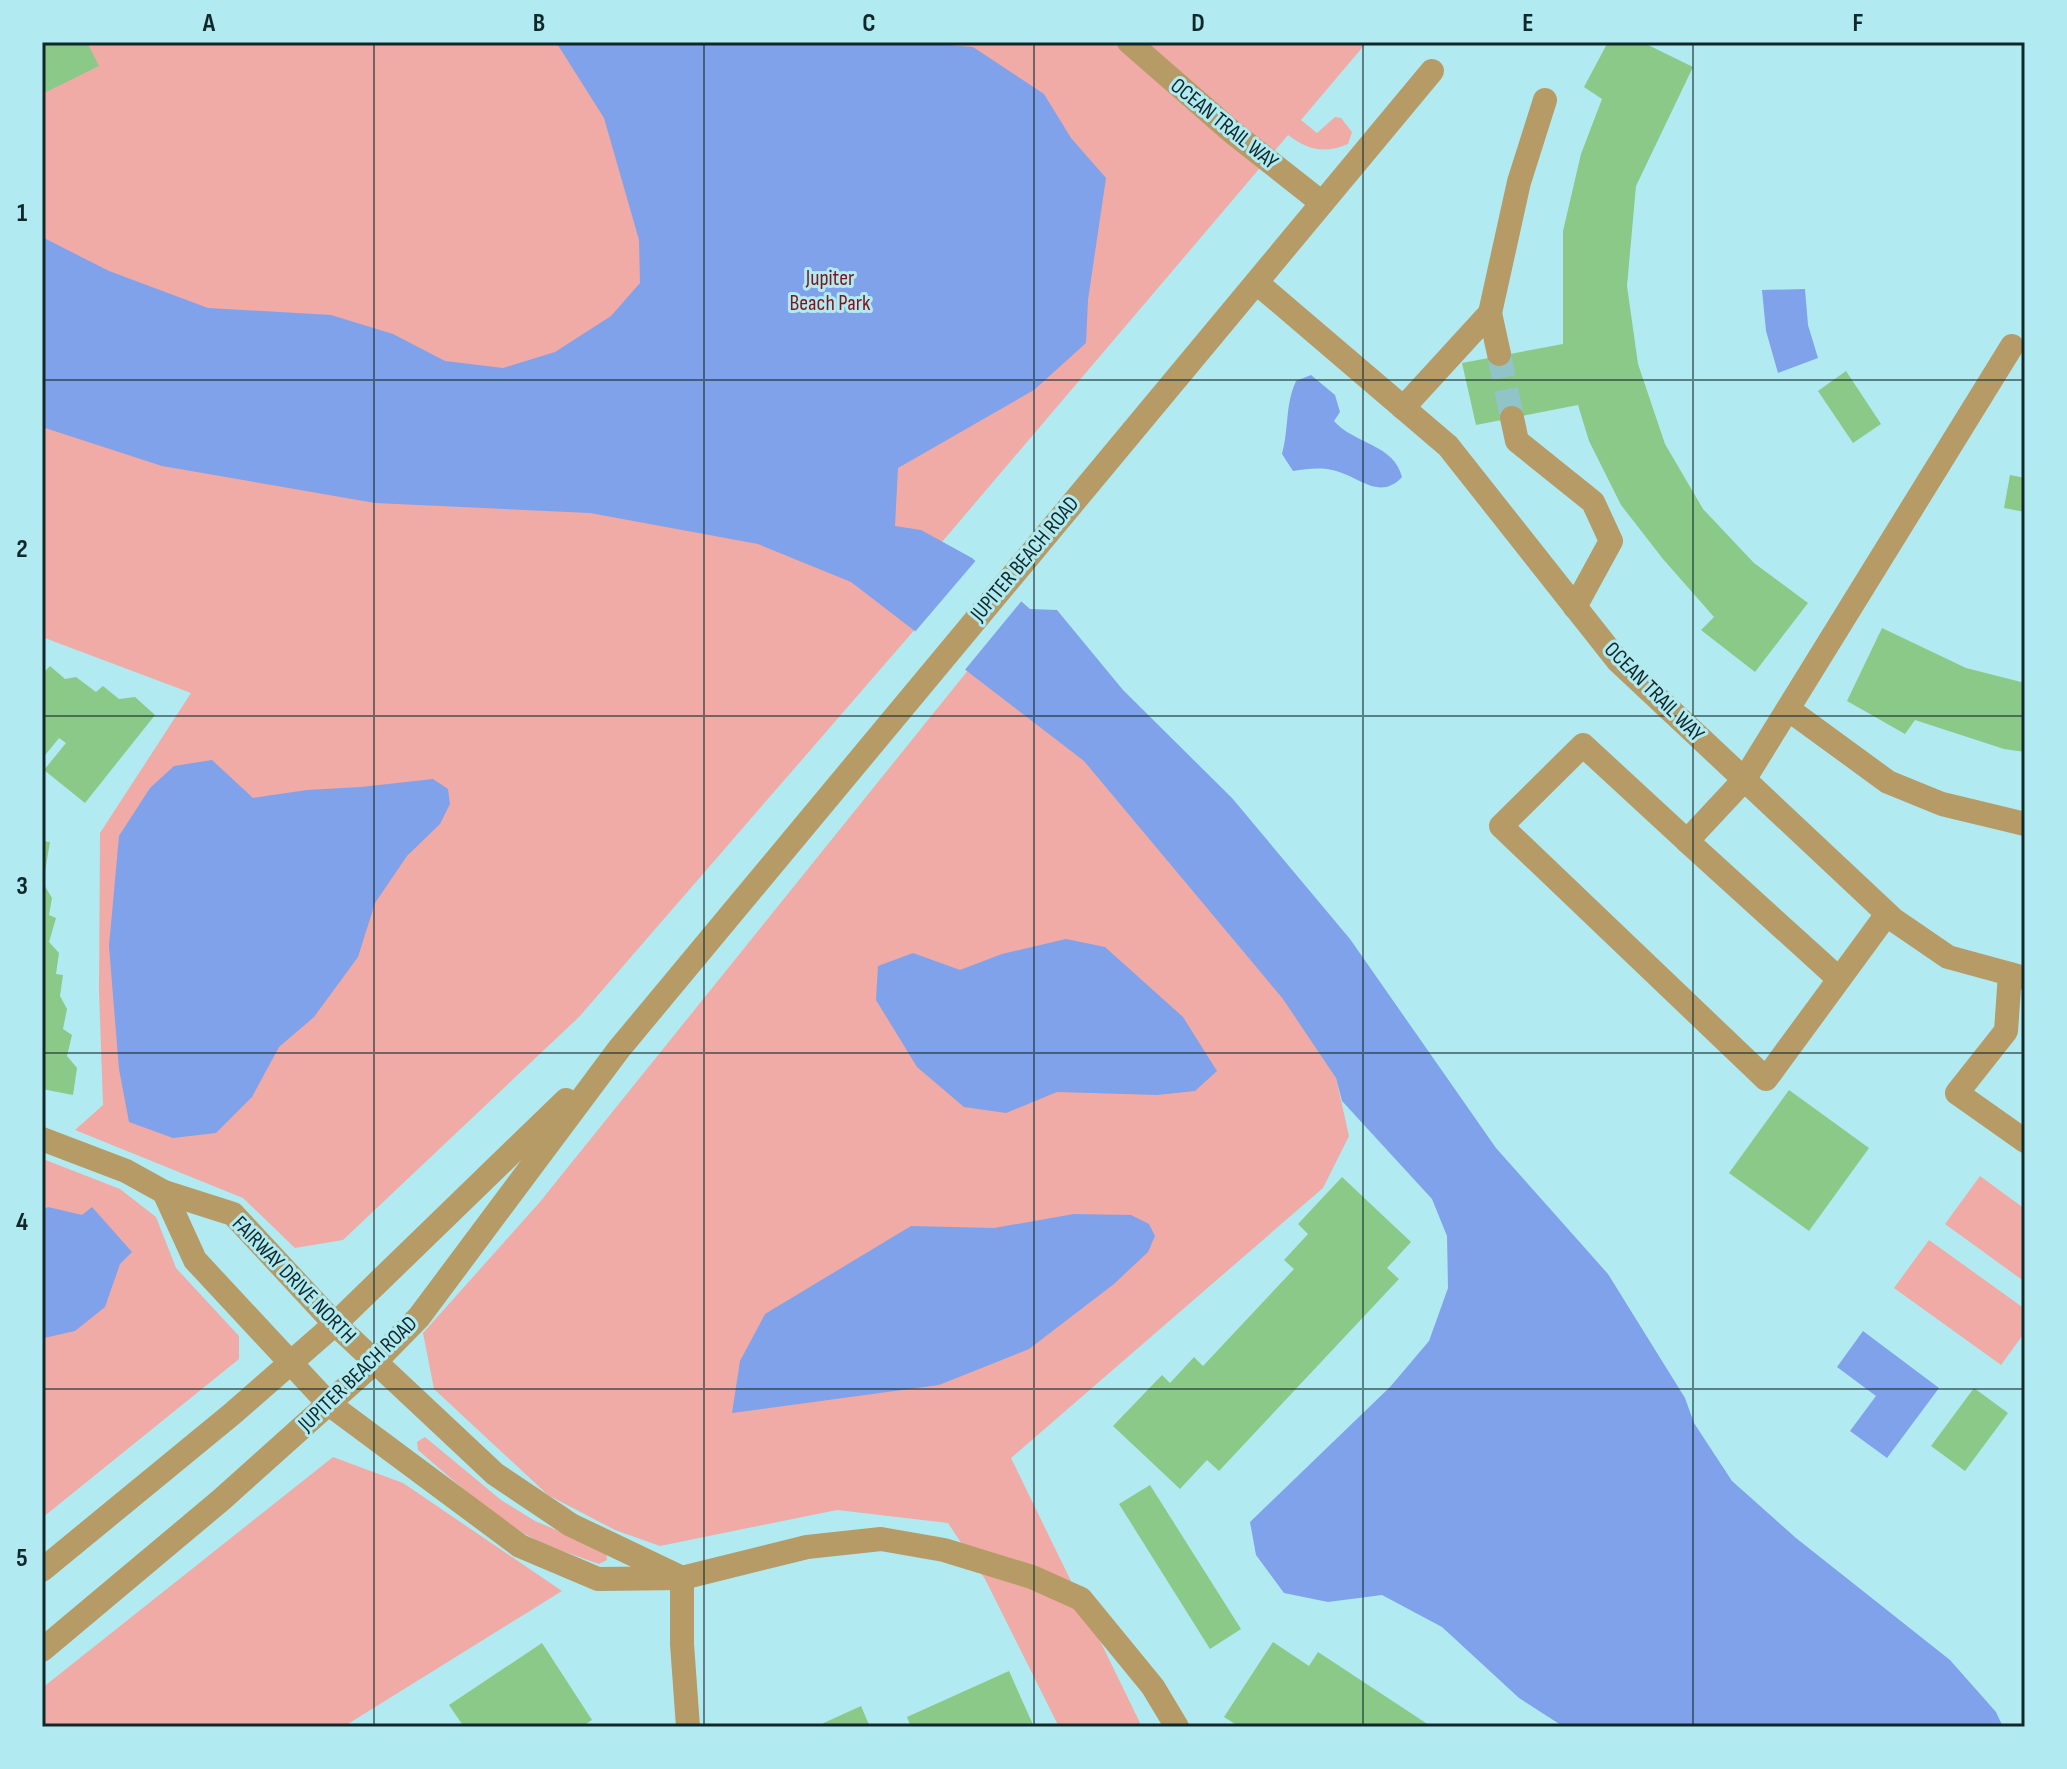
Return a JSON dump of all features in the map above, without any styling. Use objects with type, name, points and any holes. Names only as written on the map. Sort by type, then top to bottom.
[{"type":"street","name":"OCEAN TRAIL WAY","points":[[1129,42],[1232,132],[1322,203]]},
{"type":"street","name":"JUPITER BEACH ROAD","points":[[42,1650],[221,1500],[375,1362],[419,1317],[619,1049],[1432,71]]},
{"type":"street","points":[[1499,354],[1490,313],[1519,182],[1545,100]]},
{"type":"street","name":"OCEAN TRAIL WAY","points":[[1257,283],[1448,446],[1618,661],[1887,914],[1948,957],[2018,976]]},
{"type":"street","points":[[1403,408],[1490,313]]},
{"type":"street","points":[[1687,841],[1744,780],[2012,346]]},
{"type":"street","points":[[1512,418],[1517,441],[1593,502],[1611,541],[1575,607]]},
{"type":"street","points":[[1788,709],[1888,782],[1942,804],[2025,824]]},
{"type":"street","points":[[1839,979],[1583,745],[1501,826],[1766,1079],[1887,914]]},
{"type":"street","points":[[2018,976],[2006,1031],[1957,1093],[2025,1141]]},
{"type":"street","name":"JUPITER BEACH ROAD","points":[[42,1570],[232,1414],[335,1324],[619,1049]]},
{"type":"street","name":"FAIRWAY DRIVE NORTH","points":[[42,1139],[126,1171],[164,1192],[233,1214],[335,1324],[495,1474],[571,1525],[682,1578]]},
{"type":"street","points":[[164,1192],[195,1260],[329,1404],[520,1546],[598,1579],[682,1578],[807,1547],[881,1539],[944,1550],[1032,1577],[1081,1599],[1153,1687],[1177,1727]]},
{"type":"street","points":[[682,1578],[682,1644],[688,1727]]},
{"type":"green space","name":"Jupiter Beach Park","points":[[42,42],[1367,42],[1301,120],[1317,133],[1335,117],[1341,118],[1352,132],[1348,144],[1316,149],[1288,135],[891,602],[917,627],[579,1017],[343,1240],[295,1248],[243,1198],[75,1130],[103,1105],[99,991],[100,833],[191,693],[42,637]]},
{"type":"green space","points":[[969,669],[1084,760],[1298,1016],[1336,1078],[1349,1136],[1323,1188],[1011,1458],[1142,1727],[1059,1727],[985,1579],[948,1523],[837,1510],[660,1546],[615,1530],[548,1495],[434,1389],[423,1333],[539,1203]]},
{"type":"green space","points":[[43,1159],[120,1189],[156,1217],[176,1268],[239,1336],[239,1359],[42,1518]]},
{"type":"green space","points":[[1980,1176],[2025,1209],[2025,1282],[1945,1224]]},
{"type":"green space","points":[[1929,1240],[2025,1309],[2025,1332],[2001,1365],[1894,1288]]},
{"type":"green space","points":[[425,1437],[501,1500],[535,1521],[606,1551],[607,1560],[599,1564],[571,1554],[534,1539],[511,1525],[418,1450],[417,1442]]},
{"type":"green space","points":[[333,1457],[403,1483],[562,1591],[343,1727],[42,1727],[42,1688]]},
{"type":"water","points":[[556,42],[908,42],[973,47],[1044,94],[1071,138],[1106,178],[1088,300],[1086,343],[1034,390],[898,468],[895,526],[921,530],[972,558],[1030,609],[1057,610],[1123,690],[1232,798],[1350,939],[1496,1148],[1608,1274],[1685,1398],[1694,1423],[1732,1481],[1796,1538],[1950,1660],[1996,1712],[2003,1727],[1564,1727],[1519,1698],[1442,1627],[1382,1595],[1328,1602],[1284,1593],[1256,1555],[1250,1522],[1390,1387],[1429,1341],[1448,1288],[1447,1236],[1432,1199],[1342,1101],[1336,1078],[1283,999],[1084,761],[851,582],[758,544],[590,513],[375,503],[162,466],[42,427],[42,237],[109,271],[208,308],[331,315],[393,334],[445,361],[503,368],[555,352],[611,316],[640,283],[639,240],[604,118]]},
{"type":"water","points":[[1805,289],[1808,325],[1818,358],[1778,373],[1766,331],[1762,290]]},
{"type":"water","points":[[1311,375],[1335,395],[1340,412],[1334,421],[1391,458],[1402,477],[1393,484],[1377,487],[1327,469],[1293,471],[1282,454],[1290,399],[1296,381]]},
{"type":"water","points":[[212,760],[253,798],[433,779],[448,789],[450,804],[440,824],[407,856],[375,903],[358,957],[314,1017],[279,1047],[252,1097],[216,1133],[173,1138],[129,1122],[119,1069],[109,946],[119,836],[150,788],[174,766]]},
{"type":"water","points":[[1066,939],[1105,947],[1183,1017],[1217,1071],[1195,1091],[1157,1095],[1057,1092],[1006,1113],[964,1107],[917,1067],[876,1000],[878,966],[913,953],[960,970],[1002,954]]},
{"type":"water","points":[[48,1207],[82,1215],[92,1207],[132,1252],[120,1264],[105,1307],[75,1331],[42,1341],[42,1211]]},
{"type":"water","points":[[1074,1214],[1131,1215],[1149,1224],[1155,1236],[1148,1252],[1114,1284],[1029,1349],[939,1385],[732,1413],[740,1361],[765,1314],[911,1226],[994,1228]]},
{"type":"water","points":[[1863,1331],[1939,1388],[1887,1458],[1850,1431],[1876,1396],[1837,1367]]},
{"type":"pier","points":[[978,558],[1024,598],[964,671],[914,633]]},
{"type":"building","points":[[42,42],[87,42],[99,66],[42,94]]},
{"type":"building","points":[[1608,42],[1642,42],[1693,67],[1636,186],[1627,286],[1638,364],[1665,444],[1703,509],[1754,563],[1808,603],[1755,672],[1701,630],[1714,617],[1621,505],[1589,441],[1578,405],[1476,425],[1462,363],[1563,344],[1563,231],[1581,154],[1602,99],[1584,87]]},
{"type":"building","points":[[1846,371],[1881,424],[1853,443],[1818,391]]},
{"type":"building","points":[[2010,475],[2025,478],[2025,512],[2004,508]]},
{"type":"building","points":[[1882,628],[1966,668],[2025,683],[2025,752],[2004,749],[1915,720],[1905,734],[1847,701]]},
{"type":"building","points":[[50,666],[65,679],[76,677],[96,692],[103,686],[119,699],[135,697],[155,715],[85,803],[44,770],[66,743],[59,738],[42,759],[42,669],[45,671]]},
{"type":"building","points":[[42,841],[50,842],[43,883],[52,898],[49,915],[56,918],[49,942],[59,953],[56,974],[63,975],[60,996],[67,1009],[63,1029],[72,1035],[67,1056],[77,1068],[73,1095],[42,1089]]},
{"type":"building","points":[[1789,1090],[1869,1148],[1809,1231],[1729,1173]]},
{"type":"building","points":[[1342,1177],[1411,1242],[1387,1268],[1399,1279],[1219,1471],[1207,1460],[1180,1489],[1113,1426],[1162,1375],[1170,1383],[1194,1357],[1203,1366],[1294,1269],[1284,1260],[1308,1234],[1298,1224]]},
{"type":"building","points":[[1974,1388],[2008,1413],[1965,1471],[1931,1446]]},
{"type":"building","points":[[1150,1485],[1241,1629],[1210,1649],[1119,1504]]},
{"type":"building","points":[[1273,1642],[1309,1666],[1318,1652],[1432,1727],[1240,1727],[1224,1717]]},
{"type":"building","points":[[542,1643],[592,1720],[581,1727],[464,1727],[449,1705]]},
{"type":"building","points":[[1009,1671],[1034,1727],[911,1727],[907,1717]]},
{"type":"building","points":[[861,1706],[870,1727],[815,1727]]},
{"type":"tunnel","points":[[1499,354],[1512,418]]}]
